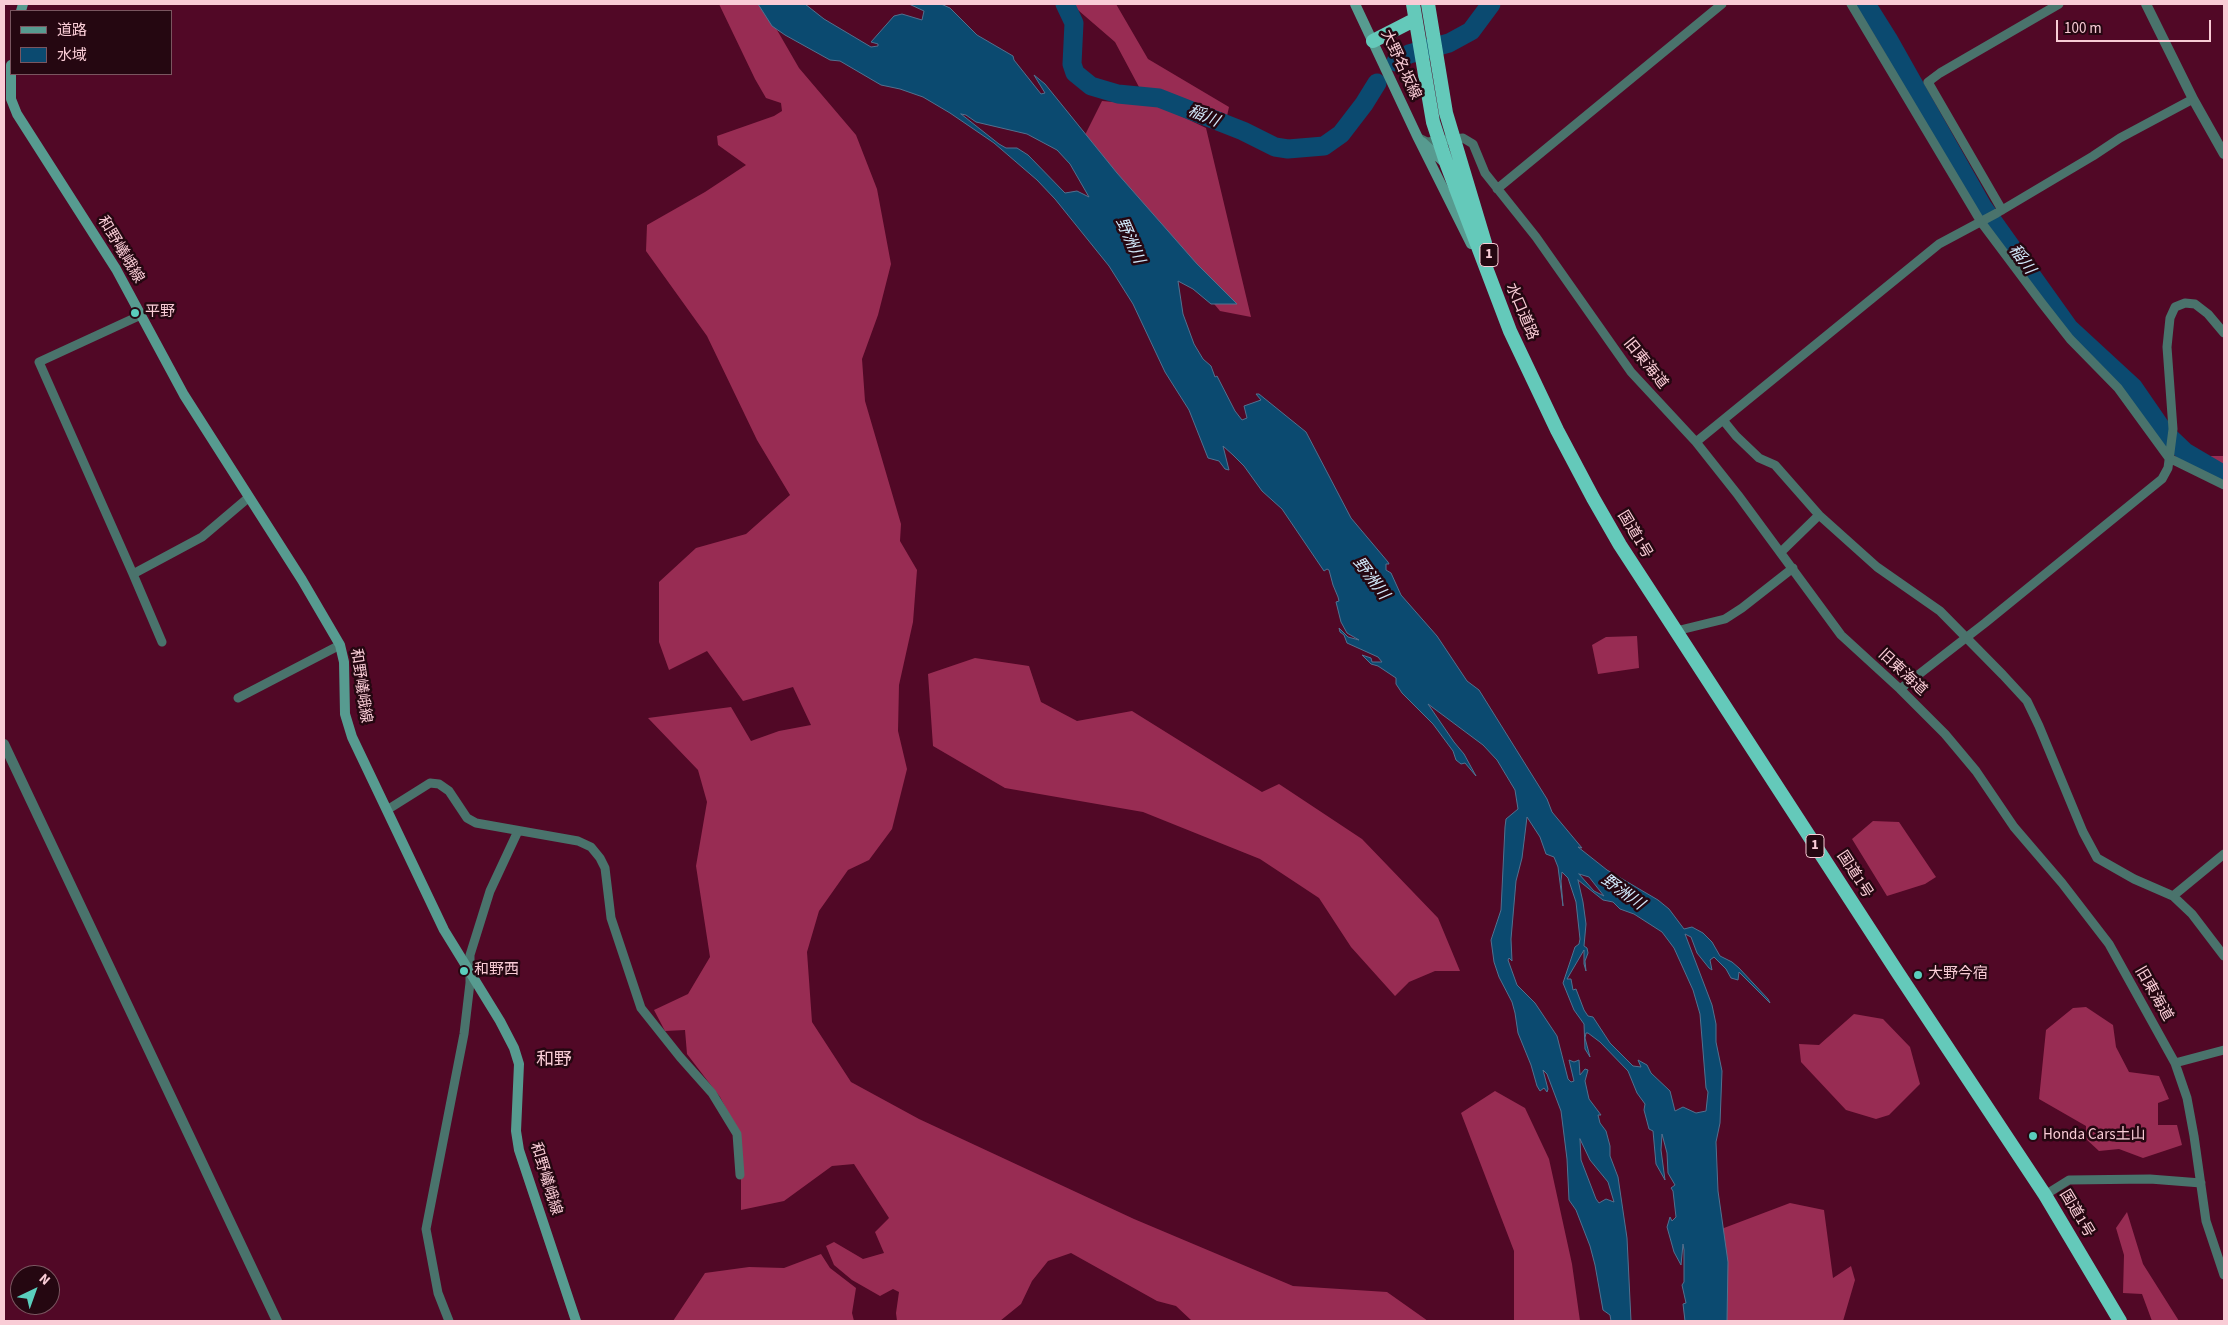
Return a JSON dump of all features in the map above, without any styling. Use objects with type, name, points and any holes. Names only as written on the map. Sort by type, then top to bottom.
[{"type":"highway","name":"水口道路","points":[[1412,4],[1438,140],[1486,271],[1510,331],[1525,362]]},
{"type":"highway","name":"水口道路","points":[[1428,4],[1446,113],[1459,142],[1471,194],[1494,274],[1525,362]]},
{"type":"highway","points":[[1372,41],[1414,20]]},
{"type":"highway","name":"国道1号","points":[[1525,362],[1557,430],[1620,545],[1898,973],[2045,1195],[2120,1321]]},
{"type":"main road","name":"大野名坂線","points":[[1355,4],[1418,138],[1486,271]]},
{"type":"main road","name":"和野嶬峨線","points":[[11,75],[11,99],[18,114],[116,268],[184,395],[302,580],[340,645],[344,662],[345,714],[352,736],[444,930],[500,1021],[514,1048],[519,1064],[516,1131],[520,1150],[576,1321]]},
{"type":"main road","points":[[1418,138],[1449,167],[1471,194]]},
{"type":"street","points":[[1497,189],[1722,4]]},
{"type":"street","points":[[1851,4],[1983,221],[2070,338],[2118,388],[2170,453],[2224,485]]},
{"type":"street","points":[[2000,212],[1928,82],[1940,73],[2029,23],[2058,4]]},
{"type":"street","points":[[2146,4],[2224,154]]},
{"type":"street","points":[[1696,442],[1939,244],[2000,212],[2120,138],[2194,99]]},
{"type":"street","points":[[1418,138],[1427,142],[1438,140],[1459,142],[1449,167]]},
{"type":"street","name":"旧東海道","points":[[1459,142],[1474,144],[1485,173],[1536,237],[1631,372],[1696,442],[1781,552],[1841,635],[1900,689],[1945,734],[1970,764],[2014,827],[2062,883],[2109,944],[2175,1063],[2187,1098],[2206,1221],[2224,1275]]},
{"type":"street","points":[[1900,689],[1967,638],[2162,478],[2168,468],[2173,429],[2167,347],[2170,318],[2175,307],[2184,303],[2195,304],[2208,314],[2224,333]]},
{"type":"street","points":[[141,315],[39,362],[162,642]]},
{"type":"street","points":[[1723,420],[1736,436],[1759,458],[1775,465],[1819,515],[1876,567],[1940,611],[2027,702],[2040,726],[2084,832],[2097,858],[2134,879],[2173,896],[2192,914],[2224,956]]},
{"type":"street","points":[[133,574],[202,537],[248,498]]},
{"type":"street","points":[[1781,552],[1819,515]]},
{"type":"street","points":[[1676,631],[1724,619],[1742,608],[1793,568]]},
{"type":"street","points":[[238,698],[340,645]]},
{"type":"street","points":[[4,744],[277,1321]]},
{"type":"street","points":[[387,810],[430,783],[439,784],[449,791],[467,818],[476,823],[578,841],[591,847],[605,868],[611,918],[641,1008],[717,1101],[737,1134],[740,1174]]},
{"type":"street","points":[[449,1321],[438,1294],[426,1228],[464,1034],[470,983],[470,955],[490,891],[518,831]]},
{"type":"street","points":[[2173,896],[2224,854]]},
{"type":"street","points":[[2175,1063],[2224,1050]]},
{"type":"street","points":[[2045,1195],[2069,1180],[2150,1179],[2201,1183]]},
{"type":"shaded area","points":[[719,4],[762,4],[799,68],[856,135],[877,189],[891,264],[878,315],[862,359],[865,401],[901,524],[900,541],[917,570],[913,622],[899,685],[898,731],[907,769],[892,829],[869,860],[848,870],[819,911],[807,952],[812,1022],[851,1082],[919,1119],[1134,1219],[1293,1286],[1387,1292],[1428,1321],[1192,1321],[1176,1306],[1157,1301],[1071,1253],[1048,1261],[1032,1281],[1021,1304],[1000,1321],[897,1321],[896,1313],[899,1292],[893,1289],[880,1296],[852,1280],[834,1265],[826,1246],[834,1242],[863,1259],[884,1253],[875,1232],[889,1218],[854,1164],[832,1166],[784,1201],[741,1210],[741,1138],[720,1097],[687,1054],[685,1030],[665,1031],[654,1010],[688,994],[710,957],[696,866],[707,802],[698,770],[648,718],[731,707],[751,741],[779,731],[811,725],[793,687],[743,701],[707,651],[669,670],[659,642],[659,582],[696,548],[746,534],[790,495],[757,440],[707,336],[646,251],[647,225],[705,192],[746,165],[718,145],[717,136],[774,116],[782,111],[781,103],[766,98]]},
{"type":"shaded area","points":[[1071,4],[1116,4],[1148,59],[1229,107],[1227,116],[1139,87],[1115,42]]},
{"type":"shaded area","points":[[1102,101],[1160,106],[1206,128],[1251,317],[1220,311],[1142,218],[1083,139]]},
{"type":"shaded area","points":[[2211,456],[2224,456],[2224,472],[2210,462]]},
{"type":"shaded area","points":[[1637,636],[1639,668],[1598,674],[1592,645],[1606,637]]},
{"type":"shaded area","points":[[975,658],[1029,666],[1041,702],[1077,721],[1132,711],[1262,792],[1279,784],[1362,839],[1438,918],[1460,971],[1435,971],[1409,982],[1395,996],[1351,947],[1319,898],[1260,859],[1143,812],[1005,788],[933,746],[928,674]]},
{"type":"shaded area","points":[[1873,821],[1899,822],[1936,877],[1925,884],[1887,896],[1852,839]]},
{"type":"shaded area","points":[[2086,1007],[2113,1025],[2116,1047],[2129,1072],[2159,1076],[2169,1099],[2158,1103],[2158,1125],[2177,1125],[2182,1145],[2143,1158],[2119,1149],[2099,1151],[2086,1139],[2086,1126],[2039,1099],[2046,1030],[2073,1008]]},
{"type":"shaded area","points":[[1854,1014],[1883,1019],[1910,1047],[1920,1084],[1889,1115],[1876,1119],[1846,1110],[1801,1062],[1799,1044],[1819,1045]]},
{"type":"shaded area","points":[[1495,1091],[1525,1108],[1549,1159],[1572,1264],[1580,1321],[1514,1321],[1514,1251],[1461,1113]]},
{"type":"shaded area","points":[[1790,1203],[1824,1210],[1833,1278],[1851,1266],[1855,1280],[1843,1321],[1711,1321],[1716,1231]]},
{"type":"shaded area","points":[[2127,1212],[2143,1264],[2179,1321],[2152,1321],[2142,1294],[2123,1293],[2124,1255],[2116,1228]]},
{"type":"shaded area","points":[[821,1254],[830,1268],[856,1288],[852,1313],[854,1321],[673,1321],[705,1273],[749,1267],[784,1268]]},
{"type":"water","name":"野洲川","points":[[758,4],[805,4],[824,19],[871,47],[878,46],[878,44],[871,42],[894,16],[902,14],[922,20],[924,11],[909,4],[941,4],[950,8],[977,35],[1013,56],[1014,60],[1041,94],[1045,93],[1034,75],[1045,84],[1117,173],[1197,264],[1237,304],[1211,304],[1193,289],[1178,281],[1183,314],[1194,344],[1203,359],[1211,366],[1215,377],[1217,376],[1235,411],[1242,420],[1247,418],[1244,406],[1261,400],[1256,394],[1259,394],[1306,432],[1351,518],[1388,562],[1386,570],[1391,573],[1401,595],[1437,636],[1467,681],[1479,690],[1547,799],[1552,812],[1582,848],[1578,847],[1607,870],[1658,900],[1669,909],[1684,929],[1692,927],[1703,933],[1712,942],[1720,956],[1739,968],[1768,999],[1770,1003],[1739,972],[1738,980],[1731,978],[1726,969],[1714,957],[1710,960],[1712,970],[1709,968],[1697,953],[1691,937],[1685,934],[1712,1005],[1716,1024],[1716,1042],[1722,1071],[1720,1123],[1716,1142],[1718,1191],[1728,1262],[1727,1321],[1685,1321],[1683,1304],[1686,1303],[1682,1285],[1684,1282],[1684,1250],[1683,1244],[1681,1265],[1674,1252],[1667,1227],[1670,1217],[1672,1221],[1676,1217],[1671,1188],[1675,1185],[1668,1173],[1667,1153],[1662,1134],[1661,1150],[1665,1180],[1656,1164],[1653,1131],[1649,1129],[1644,1110],[1645,1104],[1637,1093],[1628,1071],[1600,1042],[1588,1033],[1586,1033],[1585,1038],[1590,1057],[1585,1049],[1584,1024],[1574,1010],[1563,983],[1575,947],[1579,944],[1580,939],[1576,902],[1568,878],[1562,872],[1563,906],[1558,867],[1554,857],[1546,854],[1540,837],[1527,817],[1522,858],[1516,881],[1511,939],[1512,961],[1509,958],[1508,960],[1517,985],[1535,1003],[1557,1036],[1568,1079],[1571,1082],[1574,1081],[1569,1060],[1574,1062],[1579,1060],[1580,1075],[1585,1069],[1588,1070],[1585,1081],[1589,1099],[1601,1115],[1598,1115],[1600,1123],[1606,1131],[1610,1146],[1610,1156],[1618,1177],[1627,1238],[1631,1321],[1611,1321],[1610,1315],[1603,1310],[1590,1246],[1576,1210],[1569,1200],[1567,1159],[1561,1111],[1547,1074],[1543,1070],[1548,1089],[1547,1092],[1544,1088],[1540,1091],[1537,1086],[1518,1033],[1512,1002],[1499,977],[1494,962],[1491,940],[1501,910],[1506,819],[1518,809],[1515,790],[1497,760],[1483,745],[1428,704],[1464,754],[1476,776],[1465,763],[1461,764],[1456,760],[1453,751],[1433,724],[1402,693],[1396,684],[1396,678],[1378,666],[1371,664],[1362,655],[1371,658],[1372,662],[1382,662],[1378,657],[1347,643],[1339,628],[1348,637],[1359,640],[1347,633],[1341,622],[1336,602],[1339,601],[1329,570],[1324,571],[1282,509],[1262,491],[1244,466],[1233,455],[1223,446],[1229,470],[1225,469],[1219,461],[1208,458],[1189,410],[1165,372],[1133,304],[1109,266],[1055,199],[1037,180],[994,143],[923,97],[881,85],[840,61],[830,60],[772,26]],"holes":[[[961,114],[976,122],[1027,134],[1057,150],[1070,164],[1089,197],[1077,191],[1065,193],[1028,155],[1017,148],[1006,148]],[[1579,874],[1589,877],[1604,896],[1594,891]],[[1578,880],[1603,900],[1613,902],[1620,909],[1634,914],[1662,932],[1674,948],[1693,990],[1700,1014],[1706,1088],[1708,1092],[1706,1111],[1696,1113],[1683,1107],[1675,1111],[1670,1091],[1651,1073],[1647,1065],[1638,1060],[1641,1067],[1633,1066],[1610,1043],[1593,1017],[1588,1016],[1584,1010],[1576,989],[1573,990],[1571,979],[1567,979],[1584,950],[1584,964],[1586,971],[1585,961],[1588,953],[1587,948],[1584,946],[1586,924]],[[1580,1139],[1590,1160],[1608,1182],[1614,1202],[1606,1199],[1599,1203],[1581,1160]]]},
{"type":"waterway","name":"稲川","points":[[1065,4],[1074,23],[1072,64],[1075,73],[1091,86],[1118,94],[1159,98],[1243,131],[1275,147],[1288,149],[1324,146],[1341,134],[1377,83]]},
{"type":"waterway","name":"稲川","points":[[1396,62],[1409,54],[1449,43],[1471,31],[1491,4]]},
{"type":"waterway","name":"稲川","points":[[1866,4],[1888,39],[1982,206],[2069,328],[2133,387],[2164,432],[2185,452],[2224,475]]},
{"type":"place","name":"平野","points":[[135,313]]},
{"type":"place","name":"和野西","points":[[464,971]]},
{"type":"place","name":"大野今宿","points":[[1918,975]]},
{"type":"place","name":"Honda Cars土山","points":[[2033,1136]]},
{"type":"district","name":"和野","points":[[554,1061]]}]
